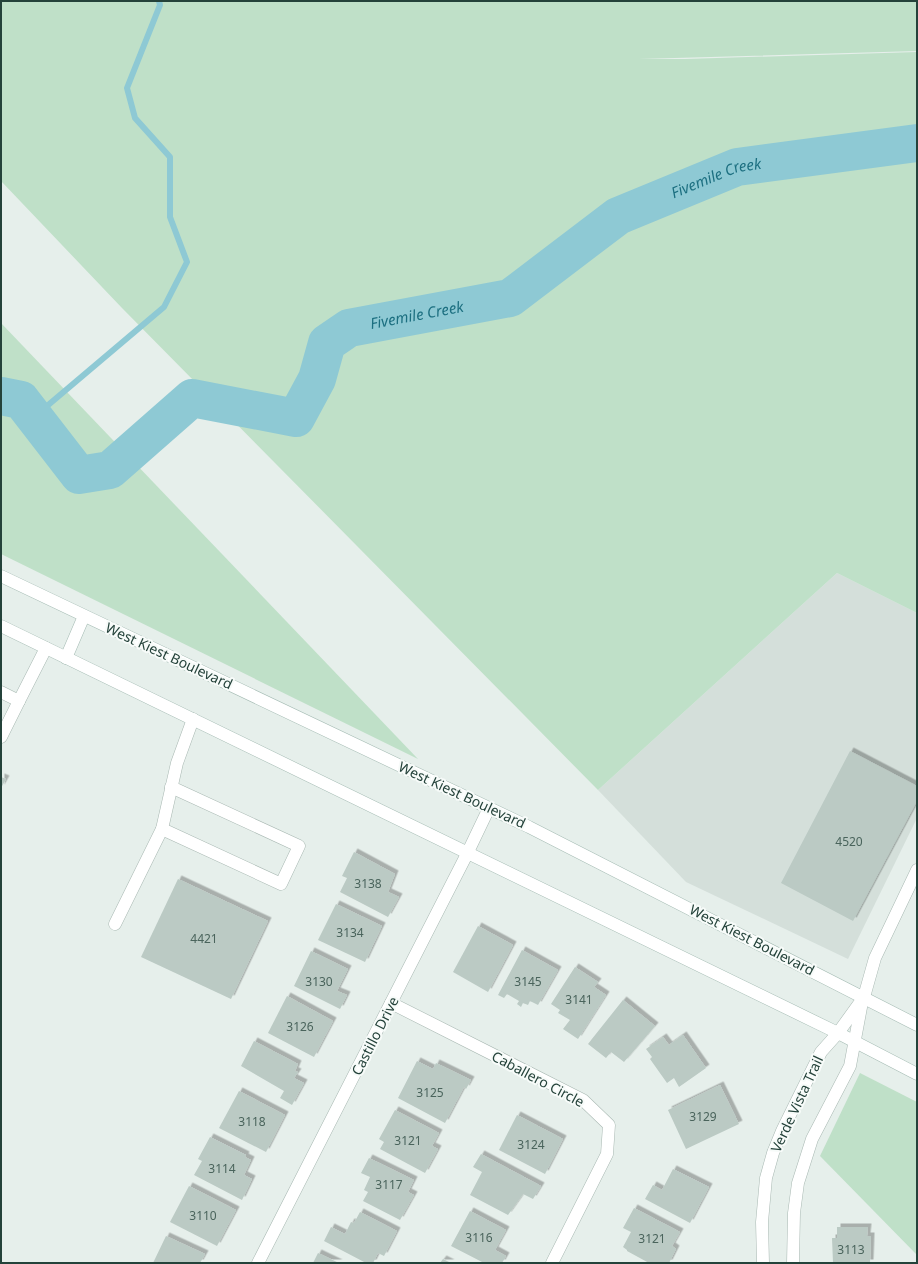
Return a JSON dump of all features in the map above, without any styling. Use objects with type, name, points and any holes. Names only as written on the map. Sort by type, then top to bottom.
[{"type":"main road","name":"West Kiest Boulevard","points":[[1,576],[529,827],[917,1024]]},
{"type":"main road","points":[[66,658],[84,616]]},
{"type":"main road","points":[[1,626],[467,854],[838,1033],[917,1074]]},
{"type":"main road","points":[[1,737],[46,648]]},
{"type":"main road","points":[[1,692],[19,701]]},
{"type":"main road","points":[[115,924],[162,829],[177,763],[193,719]]},
{"type":"main road","points":[[162,829],[281,884],[299,846],[171,787]]},
{"type":"main road","name":"Castillo Drive","points":[[258,1263],[467,854],[489,808]]},
{"type":"main road","points":[[864,997],[875,958],[917,870]]},
{"type":"main road","name":"Verde Vista Trail","points":[[764,1263],[762,1222],[766,1178],[773,1153],[782,1131],[821,1052],[838,1033],[864,997]]},
{"type":"main road","name":"Verde Vista Trail","points":[[793,1263],[794,1213],[798,1183],[812,1138],[850,1066],[864,997]]},
{"type":"main road","name":"Caballero Circle","points":[[391,1003],[583,1100],[608,1125],[607,1154],[552,1263]]},
{"type":"shaded area","points":[[837,573],[917,613],[917,818],[848,959],[686,882],[598,790]]},
{"type":"green space","points":[[1,1],[917,1],[917,51],[639,59],[917,52],[917,613],[837,573],[598,790],[122,308],[1,181]]},
{"type":"green space","points":[[1,323],[418,759],[1,554]]},
{"type":"green space","points":[[860,1073],[917,1102],[917,1255],[820,1156]]},
{"type":"building","points":[[850,751],[917,786],[917,801],[853,921],[781,883]]},
{"type":"building","points":[[1,777],[6,779],[1,788]]},
{"type":"building","points":[[354,852],[395,874],[388,892],[399,897],[388,917],[340,892],[347,878],[342,876]]},
{"type":"building","points":[[178,879],[268,921],[231,999],[141,957]]},
{"type":"building","points":[[336,904],[382,926],[365,962],[318,940]]},
{"type":"building","points":[[478,926],[513,945],[488,992],[453,972]]},
{"type":"building","points":[[522,950],[558,970],[538,1005],[530,1001],[528,1005],[523,1003],[521,1007],[517,1004],[519,1001],[507,994],[504,998],[498,995]]},
{"type":"building","points":[[311,951],[348,969],[337,991],[347,995],[340,1009],[294,986]]},
{"type":"building","points":[[575,967],[598,982],[594,987],[606,995],[578,1039],[563,1029],[570,1020],[558,1013],[560,1010],[551,1004]]},
{"type":"building","points":[[287,996],[333,1021],[314,1057],[268,1033]]},
{"type":"building","points":[[623,1000],[655,1026],[624,1062],[611,1052],[606,1058],[588,1044]]},
{"type":"building","points":[[683,1035],[706,1068],[679,1087],[674,1078],[667,1083],[650,1059],[652,1057],[646,1049],[663,1037],[669,1045]]},
{"type":"building","points":[[254,1041],[298,1064],[295,1071],[298,1072],[294,1078],[304,1083],[292,1105],[280,1098],[284,1091],[241,1066]]},
{"type":"building","points":[[417,1061],[433,1069],[436,1063],[471,1080],[466,1089],[464,1087],[445,1123],[398,1098]]},
{"type":"building","points":[[720,1085],[739,1124],[686,1149],[668,1110]]},
{"type":"building","points":[[239,1091],[285,1115],[266,1152],[219,1128]]},
{"type":"building","points":[[395,1110],[439,1133],[432,1146],[438,1149],[425,1173],[380,1149],[384,1142],[379,1139]]},
{"type":"building","points":[[517,1115],[563,1139],[545,1174],[499,1150]]},
{"type":"building","points":[[210,1137],[246,1155],[245,1157],[251,1160],[244,1175],[252,1179],[242,1200],[194,1175],[202,1161],[198,1159]]},
{"type":"building","points":[[481,1154],[541,1186],[533,1199],[523,1194],[508,1215],[470,1195],[482,1172],[473,1167]]},
{"type":"building","points":[[369,1158],[414,1180],[408,1192],[414,1195],[400,1220],[363,1201],[368,1192],[364,1190],[370,1177],[361,1173]]},
{"type":"building","points":[[673,1169],[709,1187],[690,1223],[645,1199],[653,1185],[662,1190]]},
{"type":"building","points":[[189,1186],[236,1210],[217,1246],[170,1222]]},
{"type":"building","points":[[634,1208],[680,1232],[672,1246],[676,1249],[669,1263],[649,1263],[627,1251],[623,1247],[631,1232],[623,1228]]},
{"type":"building","points":[[470,1211],[506,1230],[495,1250],[506,1256],[502,1263],[484,1263],[451,1246]]},
{"type":"building","points":[[360,1212],[397,1231],[384,1256],[378,1253],[373,1263],[366,1263],[324,1241],[331,1227],[345,1234],[351,1222],[354,1223]]},
{"type":"building","points":[[837,1227],[868,1227],[867,1236],[871,1236],[870,1263],[833,1263],[832,1238],[837,1238]]},
{"type":"building","points":[[166,1236],[205,1254],[200,1263],[153,1263]]},
{"type":"building","points":[[318,1253],[339,1263],[313,1263]]},
{"type":"building","points":[[443,1259],[451,1263],[440,1263]]},
{"type":"waterway","points":[[34,417],[164,307],[187,262],[170,217],[170,157],[135,118],[127,88],[160,5],[159,1]]},
{"type":"waterway","name":"Fivemile Creek","points":[[1,396],[21,400],[79,475],[110,470],[192,398],[296,418],[317,379],[327,343],[349,328],[510,298],[618,216],[737,167],[917,143]]}]
